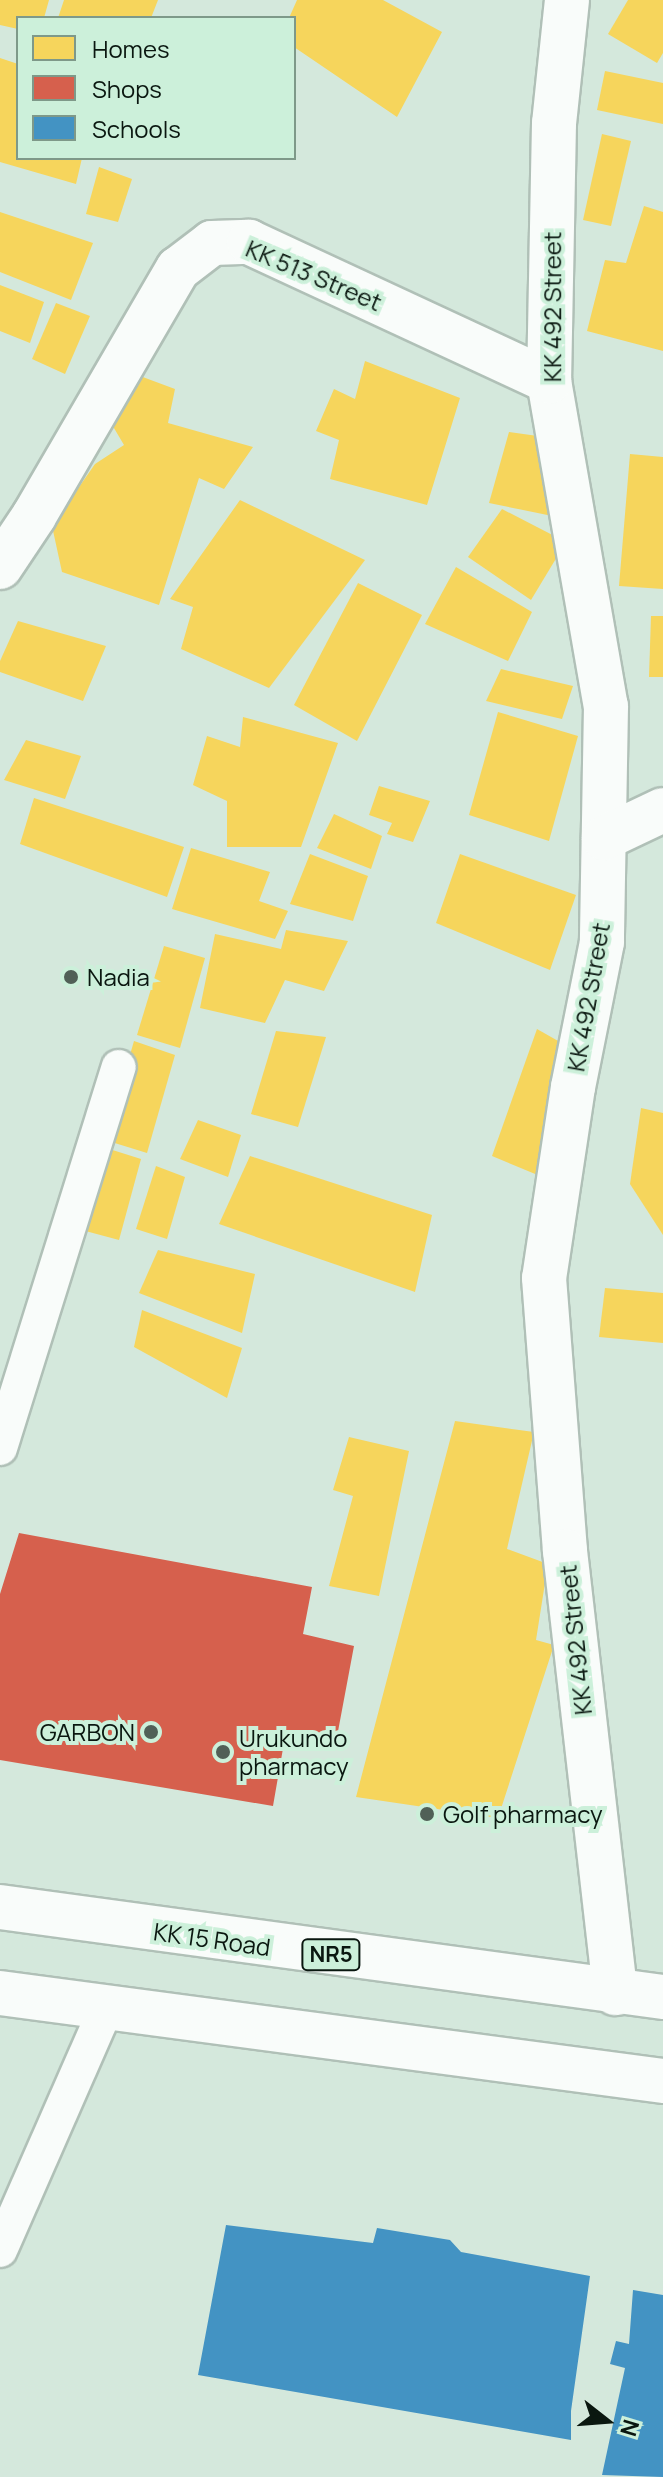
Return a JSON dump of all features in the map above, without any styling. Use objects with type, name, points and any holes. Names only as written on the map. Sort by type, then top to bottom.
[{"type":"main road","name":"KK 492 Street","points":[[567,0],[554,123],[549,381],[606,706],[604,838],[602,942],[573,1087],[544,1278],[565,1551],[615,1993]]},
{"type":"main road","name":"KK 513 Street","points":[[0,567],[34,516],[178,269],[212,243],[249,242],[549,381]]},
{"type":"main road","points":[[604,838],[663,810]]},
{"type":"main road","name":"KK 15 Road","points":[[0,1907],[615,1993],[663,1997]]},
{"type":"main road","points":[[0,1993],[663,2081]]},
{"type":"lane","points":[[0,1448],[119,1067]]},
{"type":"lane","points":[[0,2250],[107,2006]]},
{"type":"building: Homes","points":[[0,0],[49,0],[45,16],[16,16],[16,29],[0,25]]},
{"type":"building: Homes","points":[[64,0],[158,0],[152,16],[59,16]]},
{"type":"building: Homes","points":[[297,0],[383,0],[442,32],[397,117],[296,48],[296,16],[290,16]]},
{"type":"building: Homes","points":[[628,0],[663,0],[663,53],[657,63],[608,34]]},
{"type":"building: Homes","points":[[0,58],[16,63],[16,160],[82,160],[76,184],[0,162]]},
{"type":"building: Homes","points":[[605,71],[663,83],[663,124],[597,110]]},
{"type":"building: Homes","points":[[602,134],[631,141],[611,226],[583,220]]},
{"type":"building: Homes","points":[[99,167],[132,179],[118,222],[86,214]]},
{"type":"building: Homes","points":[[644,206],[663,212],[663,351],[587,331],[605,260],[626,263]]},
{"type":"building: Homes","points":[[0,212],[93,243],[71,300],[0,272]]},
{"type":"building: Homes","points":[[0,285],[44,302],[30,343],[0,331]]},
{"type":"building: Homes","points":[[56,303],[90,316],[65,374],[32,359]]},
{"type":"building: Homes","points":[[365,361],[460,398],[427,505],[330,479],[339,440],[316,431],[334,389],[355,399]]},
{"type":"building: Homes","points":[[140,376],[175,389],[168,423],[253,447],[224,489],[199,478],[159,605],[62,572],[52,526],[95,464],[124,445],[111,423]]},
{"type":"building: Homes","points":[[509,432],[545,437],[562,518],[489,503]]},
{"type":"building: Homes","points":[[630,454],[663,457],[663,589],[619,586]]},
{"type":"building: Homes","points":[[240,500],[365,560],[269,688],[181,649],[193,607],[170,599]]},
{"type":"building: Homes","points":[[502,509],[566,542],[531,600],[468,557]]},
{"type":"building: Homes","points":[[456,567],[532,612],[508,661],[425,624]]},
{"type":"building: Homes","points":[[358,583],[422,615],[357,741],[294,705]]},
{"type":"building: Homes","points":[[651,616],[663,616],[663,677],[649,677]]},
{"type":"building: Homes","points":[[18,621],[106,646],[83,701],[0,672],[0,661]]},
{"type":"building: Homes","points":[[501,669],[573,686],[562,719],[486,701]]},
{"type":"building: Homes","points":[[498,712],[578,736],[549,841],[469,815]]},
{"type":"building: Homes","points":[[243,717],[338,743],[301,847],[227,847],[227,801],[193,785],[207,736],[240,747]]},
{"type":"building: Homes","points":[[26,740],[81,756],[65,799],[4,780]]},
{"type":"building: Homes","points":[[379,786],[430,801],[413,842],[387,834],[392,823],[369,815]]},
{"type":"building: Homes","points":[[34,798],[184,847],[167,897],[20,844]]},
{"type":"building: Homes","points":[[334,814],[382,836],[371,869],[317,848]]},
{"type":"building: Homes","points":[[191,848],[270,872],[259,901],[288,911],[275,939],[172,909]]},
{"type":"building: Homes","points":[[310,854],[368,876],[353,921],[290,904]]},
{"type":"building: Homes","points":[[460,854],[576,895],[550,970],[436,923]]},
{"type":"building: Homes","points":[[286,930],[348,941],[324,991],[285,980],[265,1023],[200,1008],[215,934],[281,949]]},
{"type":"building: Homes","points":[[164,946],[205,958],[180,1048],[137,1035]]},
{"type":"building: Homes","points":[[537,1029],[574,1050],[540,1176],[492,1156]]},
{"type":"building: Homes","points":[[276,1031],[326,1037],[298,1127],[251,1114]]},
{"type":"building: Homes","points":[[134,1041],[175,1055],[147,1153],[105,1140]]},
{"type":"building: Homes","points":[[641,1108],[663,1113],[663,1235],[630,1184]]},
{"type":"building: Homes","points":[[198,1120],[241,1135],[228,1177],[180,1159]]},
{"type":"building: Homes","points":[[103,1147],[141,1159],[119,1240],[78,1229]]},
{"type":"building: Homes","points":[[250,1156],[432,1215],[415,1292],[219,1224]]},
{"type":"building: Homes","points":[[156,1166],[185,1177],[167,1239],[136,1229]]},
{"type":"building: Homes","points":[[158,1250],[255,1274],[242,1333],[139,1293]]},
{"type":"building: Homes","points":[[605,1288],[663,1293],[663,1343],[599,1337]]},
{"type":"building: Homes","points":[[142,1310],[242,1348],[227,1398],[134,1347]]},
{"type":"building: Homes","points":[[455,1421],[534,1432],[507,1549],[548,1564],[536,1640],[554,1645],[498,1818],[356,1797]]},
{"type":"building: Homes","points":[[349,1437],[409,1451],[379,1596],[329,1586],[353,1496],[333,1490]]},
{"type":"building: Shops","points":[[19,1533],[312,1587],[303,1634],[354,1646],[336,1742],[285,1737],[273,1806],[0,1760],[0,1594]]},
{"type":"building: Schools","points":[[226,2225],[373,2243],[377,2228],[450,2240],[461,2252],[590,2276],[571,2411],[571,2440],[198,2375]]},
{"type":"building: Schools","points":[[633,2290],[663,2295],[663,2477],[602,2475],[625,2368],[610,2364],[616,2341],[629,2344]]},
{"type":"place","name":"Nadia","points":[[71,977]]},
{"type":"place","name":"GARBON","points":[[151,1732]]},
{"type":"place","name":"Urukundo pharmacy","points":[[223,1752]]},
{"type":"place","name":"Golf pharmacy","points":[[427,1814]]}]
